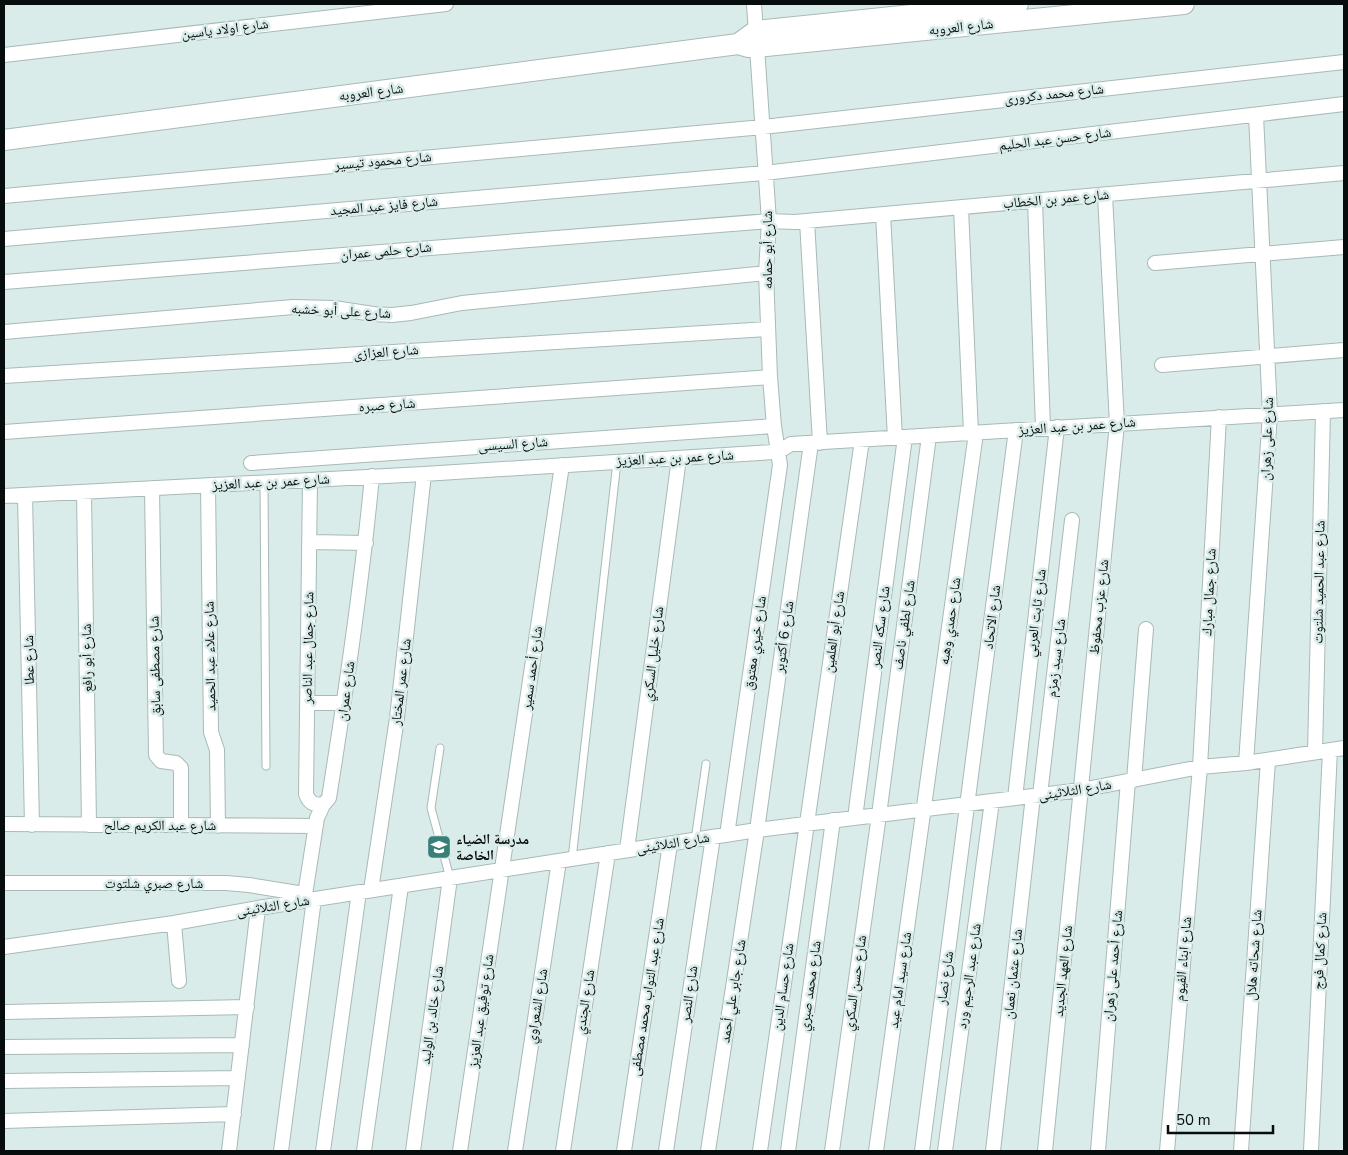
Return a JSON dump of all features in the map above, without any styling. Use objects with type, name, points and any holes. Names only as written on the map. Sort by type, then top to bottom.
[{"type":"street","name":"شارع اولاد ياسين","points":[[4,55],[446,4]]},
{"type":"street","name":"شارع أبو حمامه","points":[[754,4],[751,41],[763,127],[769,220],[766,273],[770,377],[778,452]]},
{"type":"street","name":"شارع العروبه","points":[[4,140],[1017,4]]},
{"type":"street","name":"شارع العروبه","points":[[751,41],[1184,4]]},
{"type":"street","name":"شارع محمد دكرورى","points":[[763,127],[1344,62]]},
{"type":"street","name":"شارع حسن عبد الحليم","points":[[765,173],[1344,104]]},
{"type":"street","name":"شارع على زهران","points":[[1246,763],[1270,414],[1256,114]]},
{"type":"street","name":"شارع محمود تيسير","points":[[4,196],[763,127]]},
{"type":"street","name":"شارع فايز عبد المجيد","points":[[4,239],[765,173]]},
{"type":"street","name":"شارع عمر بن الخطاب","points":[[769,220],[795,222],[1344,173]]},
{"type":"street","name":"شارع عزب محفوظ","points":[[1082,790],[1117,424],[1105,195]]},
{"type":"street","points":[[1035,201],[1043,428]]},
{"type":"street","name":"شارع حمدي وهبه","points":[[924,809],[974,433],[961,208]]},
{"type":"street","name":"شارع سكه النصر","points":[[855,818],[900,438],[883,214]]},
{"type":"street","name":"شارع حلمى عمران","points":[[4,282],[769,220]]},
{"type":"street","name":"شارع 6 أكتوبر","points":[[757,830],[816,443],[807,221]]},
{"type":"street","points":[[1155,263],[1344,246]]},
{"type":"street","name":"شارع على أبو خشبه","points":[[4,332],[293,307],[320,307],[373,314],[411,313],[462,302],[766,273]]},
{"type":"street","name":"شارع العزازى","points":[[4,376],[768,328]]},
{"type":"street","points":[[1162,365],[1344,350]]},
{"type":"street","name":"شارع صبره","points":[[4,432],[770,377]]},
{"type":"street","name":"شارع عمر بن عبد العزيز","points":[[4,496],[424,474],[778,452],[791,444],[1344,410]]},
{"type":"street","name":"شارع عبد الحميد شلتوت","points":[[1315,752],[1323,411]]},
{"type":"street","name":"شارع جمال مبارك","points":[[1200,767],[1218,417]]},
{"type":"street","name":"شارع السيسى","points":[[251,463],[774,426]]},
{"type":"street","name":"شارع ثابت العربي","points":[[1015,798],[1058,428]]},
{"type":"street","name":"شارع الاتحاد","points":[[968,804],[1016,430]]},
{"type":"street","name":"شارع لطفي ناصف","points":[[879,815],[929,436]]},
{"type":"street","name":"شارع أبو العلمين","points":[[806,824],[862,440]]},
{"type":"street","name":"شارع خيري معتوق","points":[[720,836],[780,473],[778,452]]},
{"type":"street","name":"شارع خليل السكري","points":[[627,850],[679,458]]},
{"type":"street","name":"شارع أحمد سمير","points":[[502,870],[562,465]]},
{"type":"street","name":"شارع عمر المختار","points":[[323,1151],[365,891],[398,718],[424,474]]},
{"type":"street","name":"شارع عمران","points":[[307,898],[316,826],[322,805],[329,798],[344,703],[366,542],[372,476]]},
{"type":"street","name":"شارع جمال عبد الناصر","points":[[310,480],[306,794],[312,804],[322,805]]},
{"type":"street","name":"شارع علاء عبد الحميد","points":[[208,485],[212,732],[217,750],[218,826]]},
{"type":"street","name":"شارع مصطفى سابق","points":[[152,488],[156,755],[161,761],[176,763],[181,768],[181,825]]},
{"type":"street","name":"شارع أبو رافع","points":[[84,492],[89,825]]},
{"type":"street","name":"شارع عطا","points":[[26,495],[32,824]]},
{"type":"street","name":"شارع سيد زمزم","points":[[1037,796],[1072,520]]},
{"type":"street","points":[[310,542],[366,542]]},
{"type":"street","name":"شارع أحمد على زهران","points":[[1098,1151],[1146,628]]},
{"type":"street","points":[[307,703],[344,703]]},
{"type":"street","name":"شارع الثلاثينى","points":[[4,947],[174,923],[307,898],[401,886],[757,830],[1082,790],[1200,767],[1246,763],[1344,748]]},
{"type":"street","name":"شارع كمال فرج","points":[[1311,1151],[1330,750]]},
{"type":"street","name":"شارع شحاته هلال","points":[[1241,1151],[1268,760]]},
{"type":"street","name":"شارع ابناء الفيوم","points":[[1167,1151],[1200,767]]},
{"type":"street","name":"شارع العهد الجديد","points":[[1045,1151],[1082,790]]},
{"type":"street","name":"شارع عثمان نعمان","points":[[993,1151],[1037,796]]},
{"type":"street","name":"شارع عبد الرحيم ورد","points":[[945,1151],[992,801]]},
{"type":"street","name":"شارع نصار","points":[[922,1151],[968,804]]},
{"type":"street","name":"شارع سيد امام عيد","points":[[876,1151],[924,809]]},
{"type":"street","name":"شارع حسن السكري","points":[[832,1151],[879,815]]},
{"type":"street","name":"شارع محمد صبري","points":[[788,1151],[833,820]]},
{"type":"street","name":"شارع عبد الكريم صالح","points":[[4,824],[316,826]]},
{"type":"street","name":"شارع حسام الدين","points":[[760,1151],[806,824]]},
{"type":"street","name":"شارع جابر علي أحمد","points":[[708,1151],[757,830]]},
{"type":"street","name":"شارع النصر","points":[[666,1151],[720,836]]},
{"type":"street","name":"شارع عبد التواب محمد مصطفى","points":[[624,1151],[670,844]]},
{"type":"street","name":"شارع الجندي","points":[[563,1151],[608,853]]},
{"type":"street","name":"شارع الشعراوي","points":[[515,1151],[565,860]]},
{"type":"street","name":"شارع توفيق عبد العزيز","points":[[460,1151],[502,870]]},
{"type":"street","name":"شارع خالد بن الوليد","points":[[413,1151],[450,878]]},
{"type":"street","name":"شارع صبري شلتوت","points":[[4,883],[249,885],[307,898]]},
{"type":"street","points":[[364,1151],[401,886]]},
{"type":"street","points":[[281,1151],[307,898]]},
{"type":"street","points":[[229,1151],[258,908]]},
{"type":"street","points":[[174,923],[178,981]]},
{"type":"street","points":[[4,1012],[247,1007]]},
{"type":"street","points":[[4,1047],[242,1045]]},
{"type":"street","points":[[4,1081],[238,1078]]},
{"type":"street","points":[[4,1121],[234,1114]]},
{"type":"lane","points":[[565,860],[617,462]]},
{"type":"lane","points":[[264,482],[266,766]]},
{"type":"lane","points":[[440,748],[431,808],[450,878]]},
{"type":"lane","points":[[696,840],[706,764]]},
{"type":"place","name":"مدرسة الضياء الخاصة","points":[[439,847]]}]
